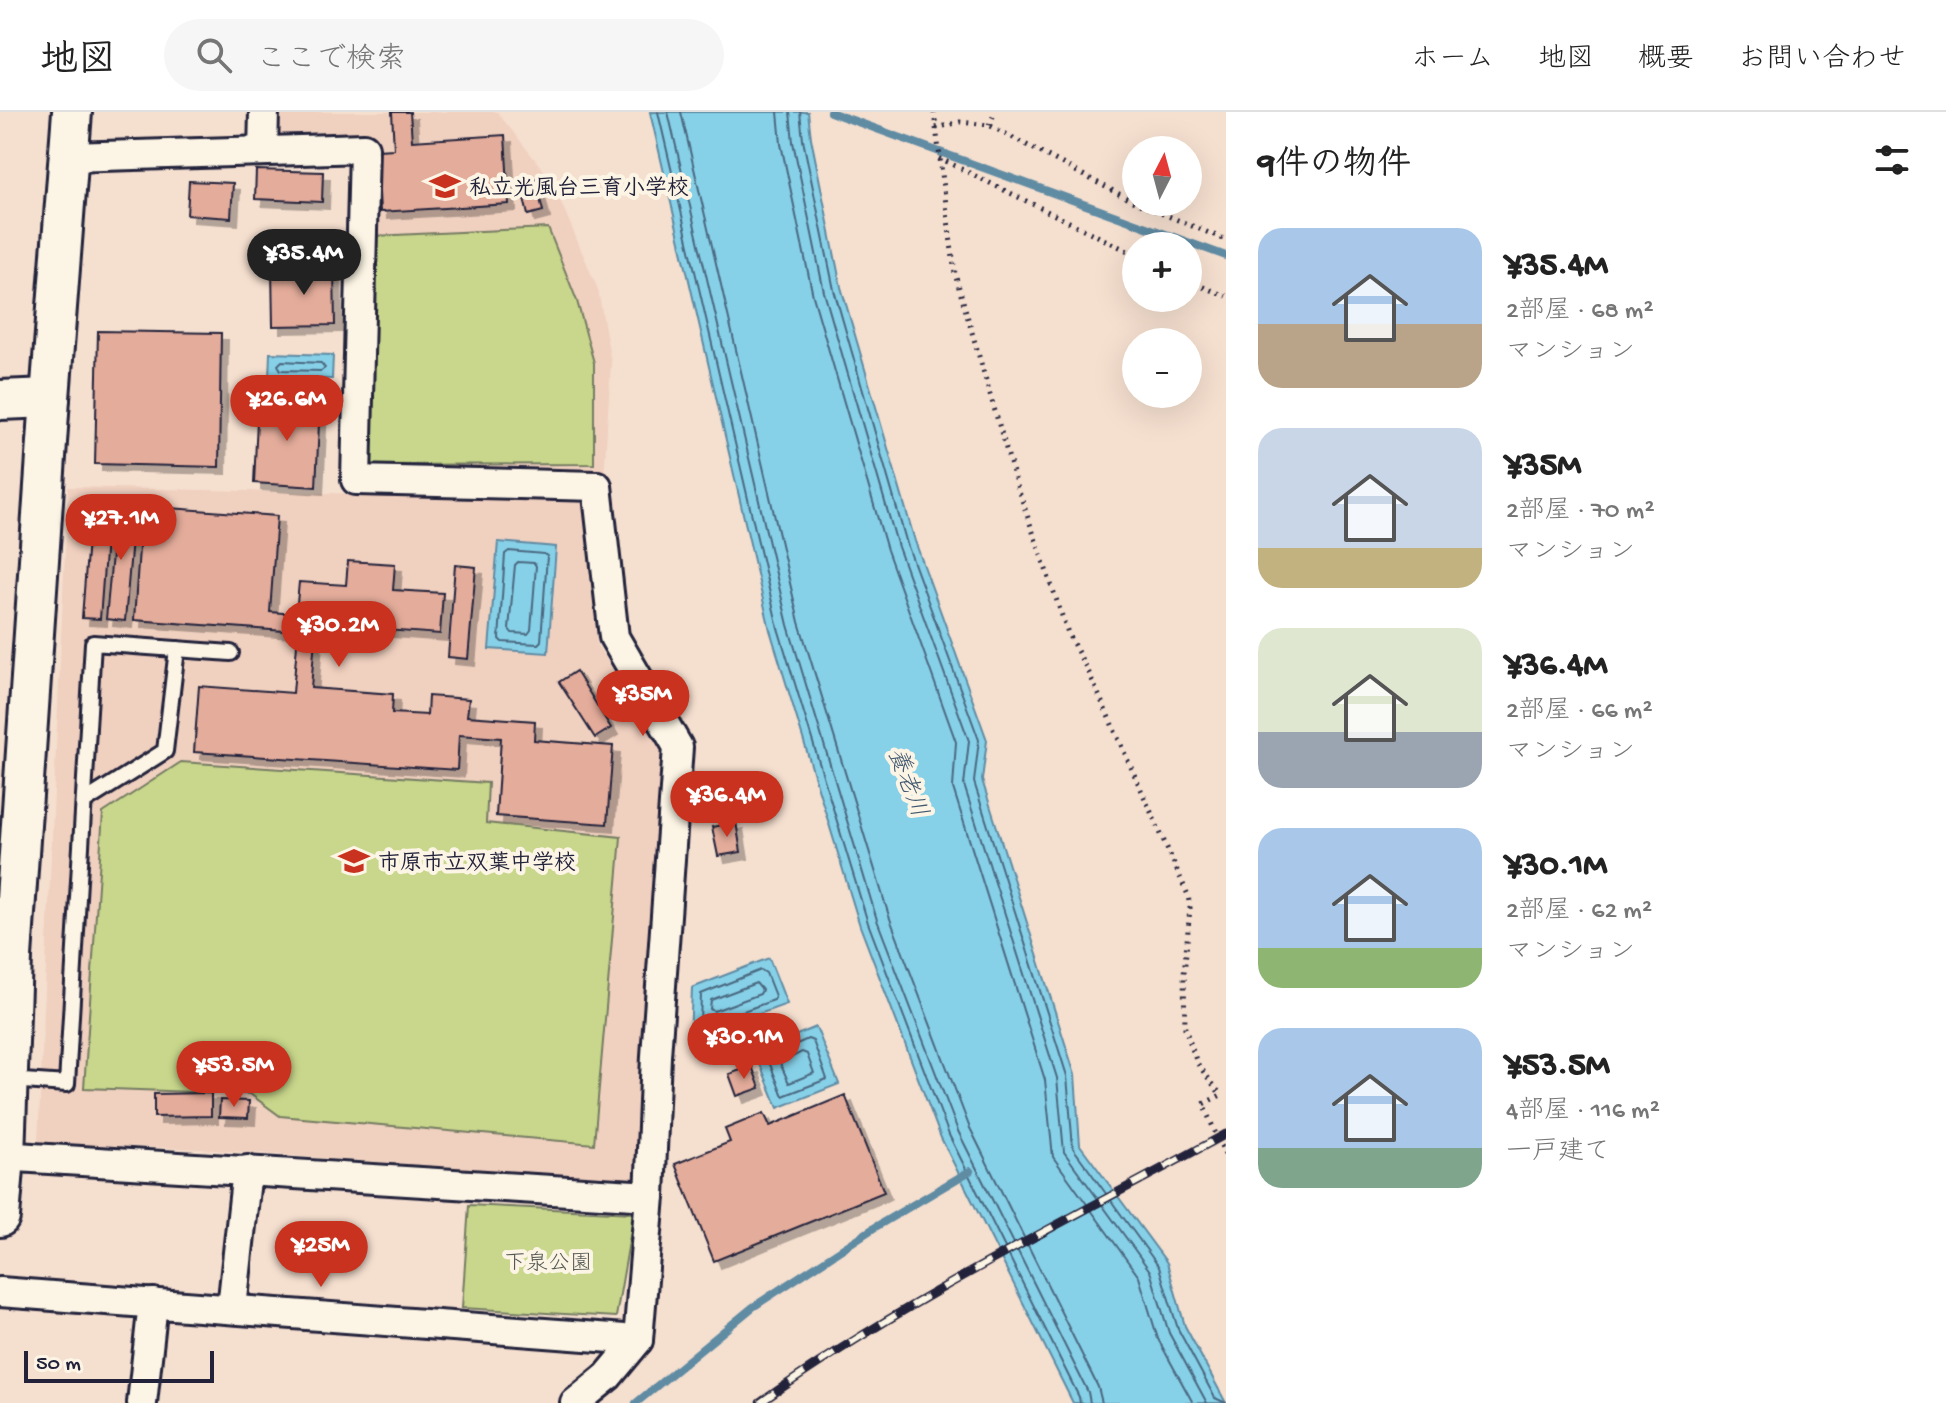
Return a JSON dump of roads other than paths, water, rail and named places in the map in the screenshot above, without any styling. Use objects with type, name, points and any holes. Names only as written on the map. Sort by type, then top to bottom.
[{"type":"street","points":[[0,1217],[8,1080],[6,957],[72,112]]},
{"type":"street","points":[[263,151],[264,112]]},
{"type":"street","points":[[70,157],[364,148],[356,480],[597,486],[614,637],[678,747],[638,1340],[608,1376],[575,1403]]},
{"type":"street","points":[[0,400],[50,398]]},
{"type":"street","points":[[2,1156],[650,1196]]},
{"type":"street","points":[[232,1308],[247,1170]]},
{"type":"street","points":[[0,1292],[638,1340]]},
{"type":"street","points":[[142,1403],[153,1303]]},
{"type":"lane","points":[[8,1080],[67,1084],[93,643],[231,653]]},
{"type":"lane","points":[[84,802],[165,751],[177,649]]},
{"type":"water","name":"養老川","points":[[650,112],[808,112],[841,287],[915,541],[987,740],[982,780],[1075,1075],[1080,1145],[1167,1263],[1185,1326],[1226,1403],[1073,1403],[941,1138],[860,926],[770,630]]},
{"type":"water","points":[[270,353],[333,355],[332,379],[269,378]]},
{"type":"water","points":[[498,542],[556,547],[548,653],[489,649]]},
{"type":"water","points":[[769,958],[787,1004],[690,1039],[692,988]]},
{"type":"water","points":[[816,1027],[839,1084],[778,1108],[755,1052]]},
{"type":"waterway","points":[[830,112],[1226,256]]},
{"type":"waterway","points":[[636,1403],[753,1307],[877,1226],[970,1171]]},
{"type":"railway","points":[[760,1403],[872,1329],[930,1295],[1226,1134]]},
{"type":"place","name":"私立光風台三育小学校","points":[[445,186]]},
{"type":"place","name":"市原市立双葉中学校","points":[[354,861]]},
{"type":"park label","name":"下泉公園","points":[[548,1261]]}]
